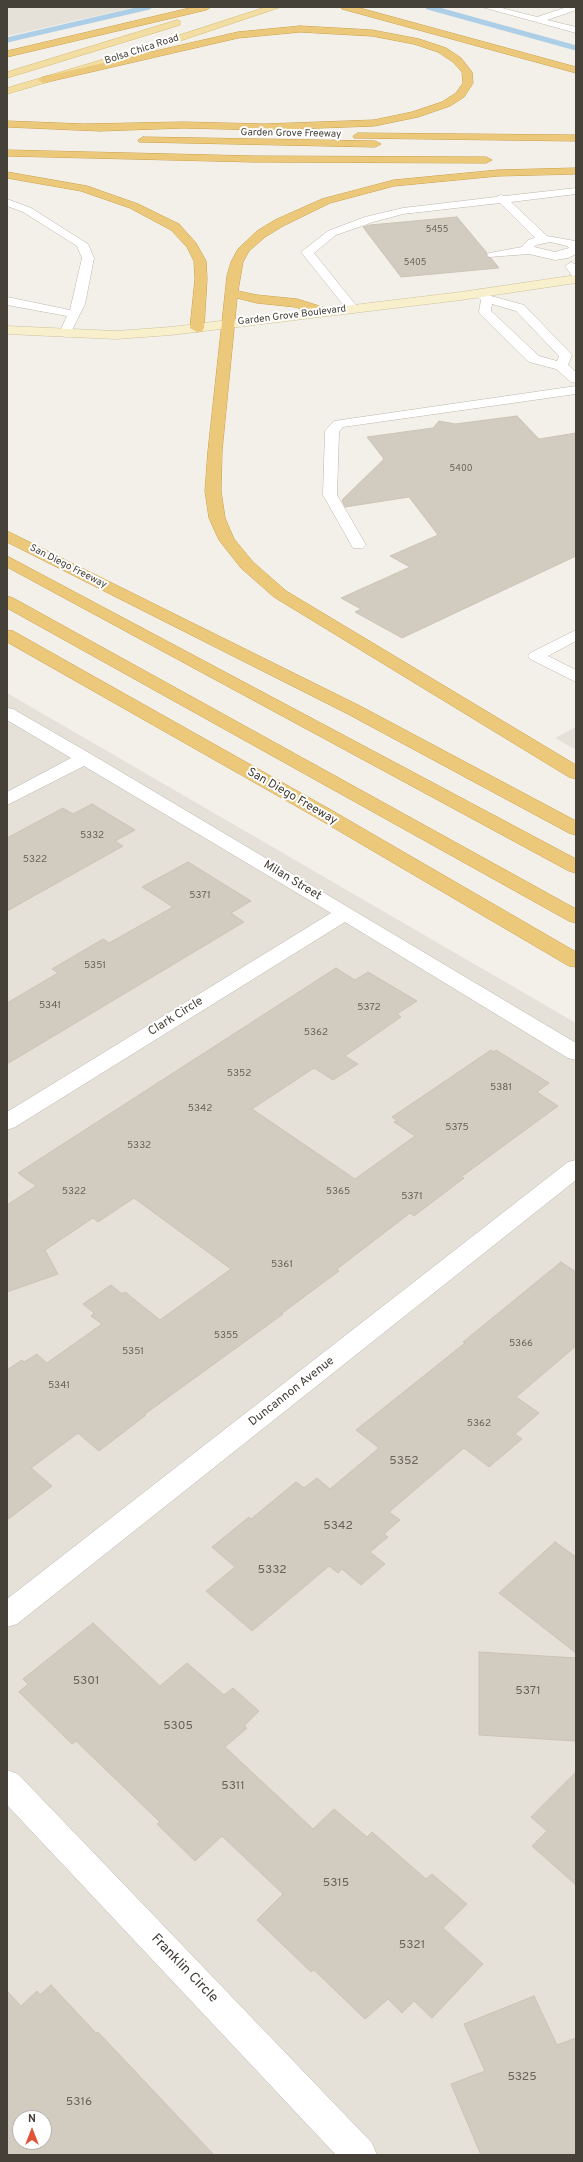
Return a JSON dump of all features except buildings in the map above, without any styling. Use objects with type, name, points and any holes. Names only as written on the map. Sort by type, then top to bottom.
[{"type":"highway","points":[[345,7],[576,70]]},
{"type":"highway","points":[[7,54],[209,10]]},
{"type":"highway","points":[[43,80],[238,34],[300,29],[346,31],[416,41],[442,50],[456,60],[467,72],[468,83],[460,95],[446,104],[414,115],[374,123],[265,127],[183,125],[85,127]]},
{"type":"highway","name":"Garden Grove Freeway","points":[[7,124],[299,135],[576,138]]},
{"type":"highway","points":[[52,137],[106,139]]},
{"type":"highway","points":[[129,140],[338,144],[576,144]]},
{"type":"highway","points":[[7,146],[216,153],[253,159]]},
{"type":"highway","points":[[7,153],[253,159],[498,160]]},
{"type":"highway","points":[[553,160],[576,160]]},
{"type":"highway","points":[[576,172],[498,173],[422,179],[361,191],[326,201],[279,222],[244,249],[237,262],[227,323],[214,451],[213,491],[217,518],[227,540],[247,565],[280,594],[576,773]]},
{"type":"highway","points":[[7,175],[83,188],[134,206],[175,227],[192,246],[200,261],[201,279],[197,328]]},
{"type":"highway","points":[[232,293],[257,299],[297,303],[324,312]]},
{"type":"highway","name":"San Diego Freeway","points":[[7,536],[354,710],[576,829]]},
{"type":"highway","points":[[7,561],[576,867]]},
{"type":"highway","points":[[7,601],[576,917]]},
{"type":"highway","name":"San Diego Freeway","points":[[7,635],[317,811],[576,961]]},
{"type":"main road","name":"Bolsa Chica Road","points":[[7,91],[276,7]]},
{"type":"main road","name":"Bolsa Chica Road","points":[[7,75],[209,10]]},
{"type":"main road","name":"Garden Grove Boulevard","points":[[7,330],[116,335],[197,328],[227,323],[324,312],[484,296],[576,279]]},
{"type":"street","name":"Milan Street","points":[[7,713],[346,913],[576,1053]]},
{"type":"street","points":[[7,798],[85,758]]},
{"type":"street","name":"Clark Circle","points":[[7,1122],[346,913]]},
{"type":"street","name":"Duncannon Avenue","points":[[7,1615],[576,1168]]},
{"type":"street","name":"Franklin Circle","points":[[7,1784],[360,2155]]},
{"type":"lane","points":[[486,7],[575,30]]},
{"type":"lane","points":[[538,20],[576,7]]},
{"type":"lane","points":[[353,309],[306,252],[332,233],[369,219],[403,211],[501,198],[576,191]]},
{"type":"lane","points":[[501,198],[543,239]]},
{"type":"lane","points":[[7,202],[27,210],[82,244],[88,258],[80,304],[65,333]]},
{"type":"lane","points":[[530,250],[528,247],[532,242],[543,239],[558,239],[573,248],[576,263],[574,269],[564,264],[555,256]]},
{"type":"lane","points":[[493,255],[530,250],[540,254],[555,256],[573,248]]},
{"type":"lane","points":[[324,274],[337,272]]},
{"type":"lane","points":[[561,366],[566,355],[520,308],[484,296],[485,312],[534,359],[561,366],[576,379]]},
{"type":"lane","points":[[7,301],[74,314]]},
{"type":"lane","points":[[358,545],[330,495],[332,431],[334,428],[348,422],[576,390]]},
{"type":"lane","points":[[576,635],[536,656],[576,677]]},
{"type":"shaded area","points":[[7,7],[136,7],[7,36]]},
{"type":"shaded area","points":[[7,693],[576,1023],[576,2155],[7,2155]]},
{"type":"shaded area","points":[[576,727],[576,750],[555,738]]},
{"type":"waterway","points":[[7,40],[149,7]]},
{"type":"waterway","points":[[428,7],[576,48]]}]
